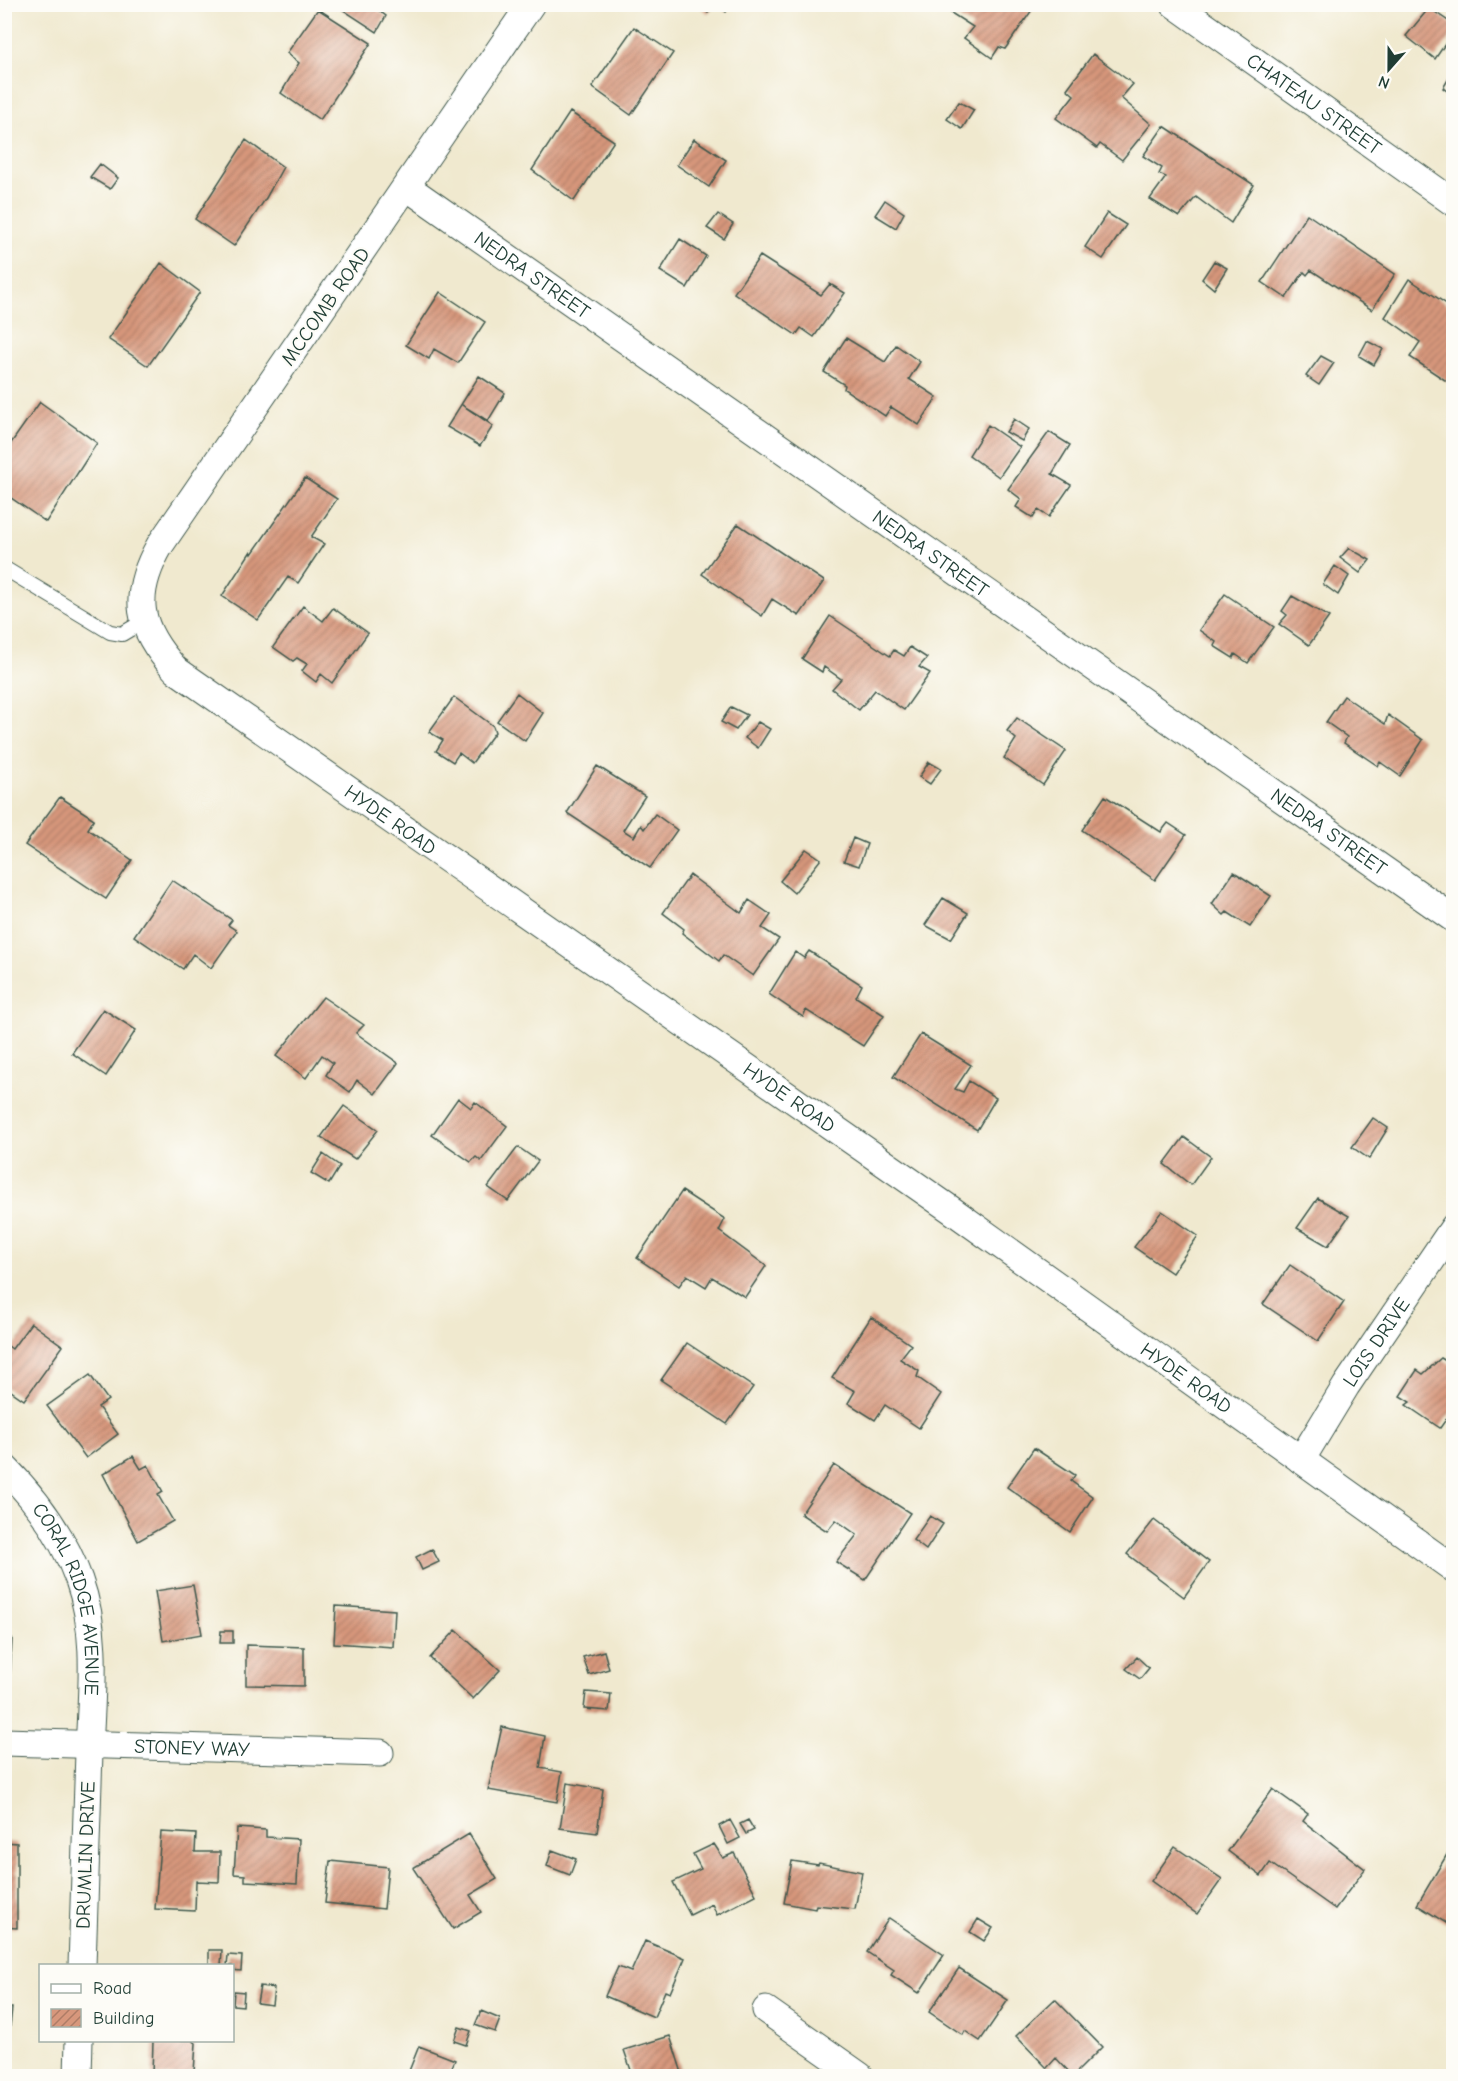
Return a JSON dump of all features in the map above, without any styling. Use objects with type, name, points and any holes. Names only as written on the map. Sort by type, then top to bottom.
[{"type":"street","name":"MCCOMB ROAD","points":[[142,618],[145,580],[160,544],[408,187],[531,4]]},
{"type":"street","name":"CHATEAU STREET","points":[[1174,4],[1454,204]]},
{"type":"street","name":"NEDRA STREET","points":[[408,187],[1454,919]]},
{"type":"street","name":"HYDE ROAD","points":[[142,618],[156,647],[176,670],[953,1211],[1454,1569]]},
{"type":"street","name":"LOIS DRIVE","points":[[1301,1460],[1346,1386],[1454,1227]]},
{"type":"street","name":"CORAL RIDGE AVENUE","points":[[4,1467],[29,1492],[58,1537],[79,1581],[90,1632],[93,1680],[89,1745]]},
{"type":"street","name":"STONEY WAY","points":[[4,1742],[380,1753]]},
{"type":"street","name":"DRUMLIN DRIVE","points":[[82,1964],[89,1745]]},
{"type":"street","points":[[766,2010],[860,2076]]},
{"type":"street","points":[[78,2076],[79,2042]]},
{"type":"lane","points":[[4,568],[110,632],[122,634],[142,618]]},
{"type":"building","points":[[339,4],[370,4],[386,16],[377,32],[337,6]]},
{"type":"building","points":[[696,4],[715,4],[708,13]]},
{"type":"building","points":[[716,4],[732,4],[726,12]]},
{"type":"building","points":[[937,4],[1024,4],[1032,10],[1005,49],[999,47],[992,58],[964,38],[973,27]]},
{"type":"building","points":[[1429,8],[1454,25],[1454,31],[1435,59],[1406,36]]},
{"type":"building","points":[[318,9],[371,43],[320,120],[281,93],[299,63],[287,53]]},
{"type":"building","points":[[634,27],[673,53],[631,115],[592,87]]},
{"type":"building","points":[[1093,54],[1133,84],[1121,98],[1151,124],[1122,160],[1100,144],[1097,148],[1056,118],[1074,95],[1067,89]]},
{"type":"building","points":[[1454,70],[1454,96],[1443,88]]},
{"type":"building","points":[[959,102],[974,110],[962,129],[947,119]]},
{"type":"building","points":[[570,112],[614,141],[574,201],[532,170]]},
{"type":"building","points":[[1164,126],[1254,185],[1231,223],[1196,197],[1179,217],[1150,199],[1166,177],[1159,174],[1162,168],[1143,156]]},
{"type":"building","points":[[694,139],[726,160],[709,187],[677,165]]},
{"type":"building","points":[[246,140],[283,167],[266,198],[234,246],[195,219]]},
{"type":"building","points":[[100,164],[118,178],[110,189],[90,177]]},
{"type":"building","points":[[885,200],[904,213],[896,228],[875,215]]},
{"type":"building","points":[[1107,213],[1126,225],[1103,259],[1085,247]]},
{"type":"building","points":[[718,214],[733,224],[724,239],[707,228]]},
{"type":"building","points":[[1307,214],[1395,274],[1372,310],[1311,270],[1307,275],[1304,272],[1286,298],[1262,282]]},
{"type":"building","points":[[680,239],[706,256],[687,288],[660,271]]},
{"type":"building","points":[[760,256],[821,295],[830,284],[845,293],[814,337],[801,328],[796,335],[734,293]]},
{"type":"building","points":[[1214,261],[1227,268],[1214,289],[1202,279]]},
{"type":"building","points":[[161,263],[200,292],[148,366],[108,339]]},
{"type":"building","points":[[1409,279],[1454,309],[1454,386],[1410,357],[1420,342],[1385,317]]},
{"type":"building","points":[[440,292],[485,322],[458,363],[434,349],[429,359],[406,345]]},
{"type":"building","points":[[846,338],[885,362],[896,345],[920,362],[909,379],[937,397],[919,425],[891,407],[885,416],[844,389],[845,385],[824,372]]},
{"type":"building","points":[[1367,341],[1383,349],[1374,365],[1359,356]]},
{"type":"building","points":[[1321,356],[1334,363],[1319,385],[1306,376]]},
{"type":"building","points":[[479,376],[505,393],[488,421],[462,405],[493,426],[480,446],[447,427]]},
{"type":"building","points":[[40,402],[97,443],[46,522],[4,493],[4,453]]},
{"type":"building","points":[[1014,419],[1029,429],[1022,441],[1006,432]]},
{"type":"building","points":[[988,425],[1020,447],[999,477],[969,455]]},
{"type":"building","points":[[1049,432],[1070,445],[1052,474],[1071,485],[1049,517],[1038,510],[1033,518],[1016,507],[1021,499],[1008,489]]},
{"type":"building","points":[[305,478],[337,499],[311,537],[324,544],[298,583],[288,577],[258,620],[222,596],[251,551],[252,554]]},
{"type":"building","points":[[738,524],[824,581],[799,616],[772,599],[762,616],[702,574]]},
{"type":"building","points":[[1349,548],[1370,560],[1360,573],[1340,558]]},
{"type":"building","points":[[1335,566],[1349,576],[1338,595],[1323,584]]},
{"type":"building","points":[[1225,594],[1274,627],[1248,663],[1235,654],[1233,658],[1214,646],[1216,642],[1199,630]]},
{"type":"building","points":[[1292,596],[1329,617],[1309,645],[1279,624],[1287,615],[1282,611]]},
{"type":"building","points":[[303,606],[323,621],[333,608],[368,633],[332,683],[321,674],[316,682],[302,671],[307,664],[297,658],[293,661],[273,647]]},
{"type":"building","points":[[830,616],[890,656],[894,650],[904,656],[910,647],[927,658],[919,667],[930,673],[904,710],[875,690],[859,710],[832,689],[841,679],[824,667],[822,672],[802,659]]},
{"type":"building","points":[[517,693],[543,713],[525,741],[497,721]]},
{"type":"building","points":[[1344,696],[1385,724],[1388,715],[1423,740],[1400,776],[1380,762],[1378,766],[1344,743],[1347,737],[1326,722]]},
{"type":"building","points":[[454,697],[493,726],[495,732],[472,763],[459,753],[453,762],[436,751],[443,740],[429,732]]},
{"type":"building","points":[[731,707],[747,715],[736,730],[721,722]]},
{"type":"building","points":[[1017,718],[1066,751],[1043,785],[1004,758],[1016,739],[1007,731]]},
{"type":"building","points":[[758,722],[770,729],[758,748],[745,738]]},
{"type":"building","points":[[929,762],[941,769],[930,784],[919,777]]},
{"type":"building","points":[[597,766],[645,796],[623,830],[634,837],[641,825],[644,829],[655,814],[677,830],[650,868],[567,813]]},
{"type":"building","points":[[1105,796],[1161,832],[1168,823],[1186,835],[1155,880],[1082,830]]},
{"type":"building","points":[[60,797],[94,819],[88,829],[132,860],[106,899],[25,845]]},
{"type":"building","points":[[853,838],[867,844],[859,866],[844,861]]},
{"type":"building","points":[[806,849],[821,859],[794,893],[780,881]]},
{"type":"building","points":[[1234,872],[1271,896],[1250,927],[1227,912],[1224,915],[1212,904]]},
{"type":"building","points":[[690,875],[741,913],[749,900],[771,915],[762,928],[779,939],[753,976],[723,955],[719,961],[682,933],[684,929],[663,913]]},
{"type":"building","points":[[172,880],[232,920],[228,925],[237,931],[211,968],[193,954],[183,969],[134,936]]},
{"type":"building","points":[[943,898],[968,913],[951,939],[925,925]]},
{"type":"building","points":[[809,951],[862,985],[856,997],[884,1015],[863,1046],[806,1010],[803,1017],[769,994],[795,952],[804,958]]},
{"type":"building","points":[[323,997],[364,1025],[356,1033],[398,1063],[375,1094],[357,1080],[350,1092],[326,1075],[333,1063],[322,1055],[306,1078],[276,1056]]},
{"type":"building","points":[[103,1009],[136,1030],[106,1076],[72,1053]]},
{"type":"building","points":[[921,1034],[971,1065],[955,1089],[963,1092],[969,1081],[996,1098],[977,1130],[893,1077]]},
{"type":"building","points":[[458,1098],[471,1108],[475,1102],[507,1126],[481,1161],[476,1157],[471,1162],[432,1135]]},
{"type":"building","points":[[344,1106],[378,1130],[355,1159],[321,1137]]},
{"type":"building","points":[[1373,1118],[1388,1128],[1369,1159],[1352,1147]]},
{"type":"building","points":[[1184,1137],[1211,1157],[1191,1185],[1164,1164]]},
{"type":"building","points":[[518,1147],[538,1161],[508,1201],[488,1187]]},
{"type":"building","points":[[323,1154],[340,1166],[329,1184],[311,1173]]},
{"type":"building","points":[[682,1191],[725,1219],[719,1231],[766,1266],[745,1297],[712,1277],[706,1287],[687,1275],[679,1286],[637,1258]]},
{"type":"building","points":[[1318,1198],[1349,1216],[1328,1246],[1297,1228]]},
{"type":"building","points":[[1162,1211],[1198,1236],[1172,1273],[1134,1247]]},
{"type":"building","points":[[1290,1265],[1344,1302],[1318,1341],[1263,1304]]},
{"type":"building","points":[[871,1317],[911,1345],[900,1359],[919,1371],[917,1377],[941,1394],[919,1428],[885,1405],[875,1420],[848,1403],[855,1391],[832,1378]]},
{"type":"building","points":[[31,1323],[63,1346],[24,1400],[4,1386],[4,1343],[12,1349]]},
{"type":"building","points":[[687,1343],[753,1387],[727,1424],[661,1380]]},
{"type":"building","points":[[1441,1358],[1454,1366],[1454,1408],[1440,1428],[1406,1405],[1410,1402],[1400,1396],[1417,1370],[1423,1374]]},
{"type":"building","points":[[90,1375],[108,1400],[98,1407],[118,1434],[86,1458],[47,1406]]},
{"type":"building","points":[[1034,1448],[1075,1475],[1071,1481],[1093,1497],[1070,1532],[1007,1487]]},
{"type":"building","points":[[133,1456],[141,1469],[148,1465],[163,1492],[158,1495],[173,1521],[138,1541],[103,1474]]},
{"type":"building","points":[[834,1465],[910,1513],[865,1580],[836,1562],[857,1535],[836,1520],[827,1531],[801,1514]]},
{"type":"building","points":[[930,1516],[943,1524],[926,1550],[913,1540]]},
{"type":"building","points":[[1154,1520],[1209,1562],[1184,1597],[1127,1554]]},
{"type":"building","points":[[432,1549],[439,1562],[422,1570],[416,1557]]},
{"type":"building","points":[[193,1585],[202,1634],[163,1641],[155,1591]]},
{"type":"building","points":[[336,1606],[395,1610],[393,1647],[334,1643]]},
{"type":"building","points":[[456,1630],[500,1670],[473,1699],[430,1658]]},
{"type":"building","points":[[221,1631],[233,1631],[233,1643],[220,1643]]},
{"type":"building","points":[[4,1638],[12,1638],[10,1679],[4,1679]]},
{"type":"building","points":[[246,1645],[304,1647],[304,1686],[246,1685]]},
{"type":"building","points":[[604,1651],[609,1669],[589,1675],[583,1657]]},
{"type":"building","points":[[1137,1657],[1149,1668],[1140,1679],[1126,1669]]},
{"type":"building","points":[[586,1692],[611,1694],[609,1711],[584,1709]]},
{"type":"building","points":[[502,1727],[545,1736],[540,1768],[562,1772],[557,1802],[488,1790]]},
{"type":"building","points":[[567,1783],[603,1789],[597,1833],[560,1828]]},
{"type":"building","points":[[1273,1789],[1308,1814],[1303,1821],[1365,1869],[1335,1909],[1270,1863],[1261,1876],[1228,1851]]},
{"type":"building","points":[[730,1820],[740,1838],[728,1844],[719,1826]]},
{"type":"building","points":[[748,1820],[754,1830],[746,1834],[740,1824]]},
{"type":"building","points":[[237,1828],[266,1830],[266,1837],[299,1839],[297,1884],[245,1881],[245,1875],[234,1874]]},
{"type":"building","points":[[161,1832],[196,1834],[195,1852],[220,1852],[219,1882],[196,1881],[195,1911],[155,1909]]},
{"type":"building","points":[[469,1834],[497,1879],[470,1895],[481,1912],[453,1929],[413,1868]]},
{"type":"building","points":[[4,1842],[17,1843],[17,1928],[4,1927]]},
{"type":"building","points":[[714,1844],[723,1858],[734,1853],[756,1895],[717,1915],[712,1904],[690,1915],[673,1882],[701,1869],[693,1854]]},
{"type":"building","points":[[1452,1846],[1454,1847],[1454,1928],[1417,1905]]},
{"type":"building","points":[[1175,1847],[1222,1879],[1197,1914],[1151,1881]]},
{"type":"building","points":[[552,1850],[576,1859],[570,1875],[547,1866]]},
{"type":"building","points":[[330,1861],[388,1867],[384,1909],[325,1903]]},
{"type":"building","points":[[792,1861],[818,1865],[819,1863],[862,1872],[855,1909],[816,1905],[815,1909],[784,1903]]},
{"type":"building","points":[[889,1918],[944,1955],[919,1993],[891,1975],[894,1970],[867,1952]]},
{"type":"building","points":[[978,1919],[993,1928],[984,1941],[970,1932]]},
{"type":"building","points":[[645,1941],[685,1958],[670,1993],[665,1991],[654,2017],[605,1996],[618,1967],[631,1972]]},
{"type":"building","points":[[209,1950],[222,1950],[221,1964],[209,1964]]},
{"type":"building","points":[[228,1955],[242,1956],[241,1971],[234,1970],[234,1964],[227,1964]]},
{"type":"building","points":[[959,1968],[1008,2000],[980,2041],[965,2031],[963,2035],[929,2012]]},
{"type":"building","points":[[260,1986],[274,1988],[272,2005],[257,2003]]},
{"type":"building","points":[[234,1991],[244,1992],[243,2006],[234,2005]]},
{"type":"building","points":[[1055,1999],[1102,2047],[1073,2076],[1056,2058],[1047,2068],[1016,2036]]},
{"type":"building","points":[[4,2008],[12,2008],[6,2063],[4,2063]]},
{"type":"building","points":[[481,2011],[500,2019],[495,2032],[475,2025]]},
{"type":"building","points":[[459,2027],[471,2031],[466,2045],[454,2041]]},
{"type":"building","points":[[670,2036],[683,2076],[633,2076],[624,2050]]},
{"type":"building","points":[[153,2042],[196,2043],[194,2072],[188,2072],[187,2076],[152,2076]]},
{"type":"building","points":[[419,2046],[455,2060],[448,2076],[407,2076]]},
{"type":"building","points":[[4,2065],[11,2065],[11,2076],[4,2076]]}]
